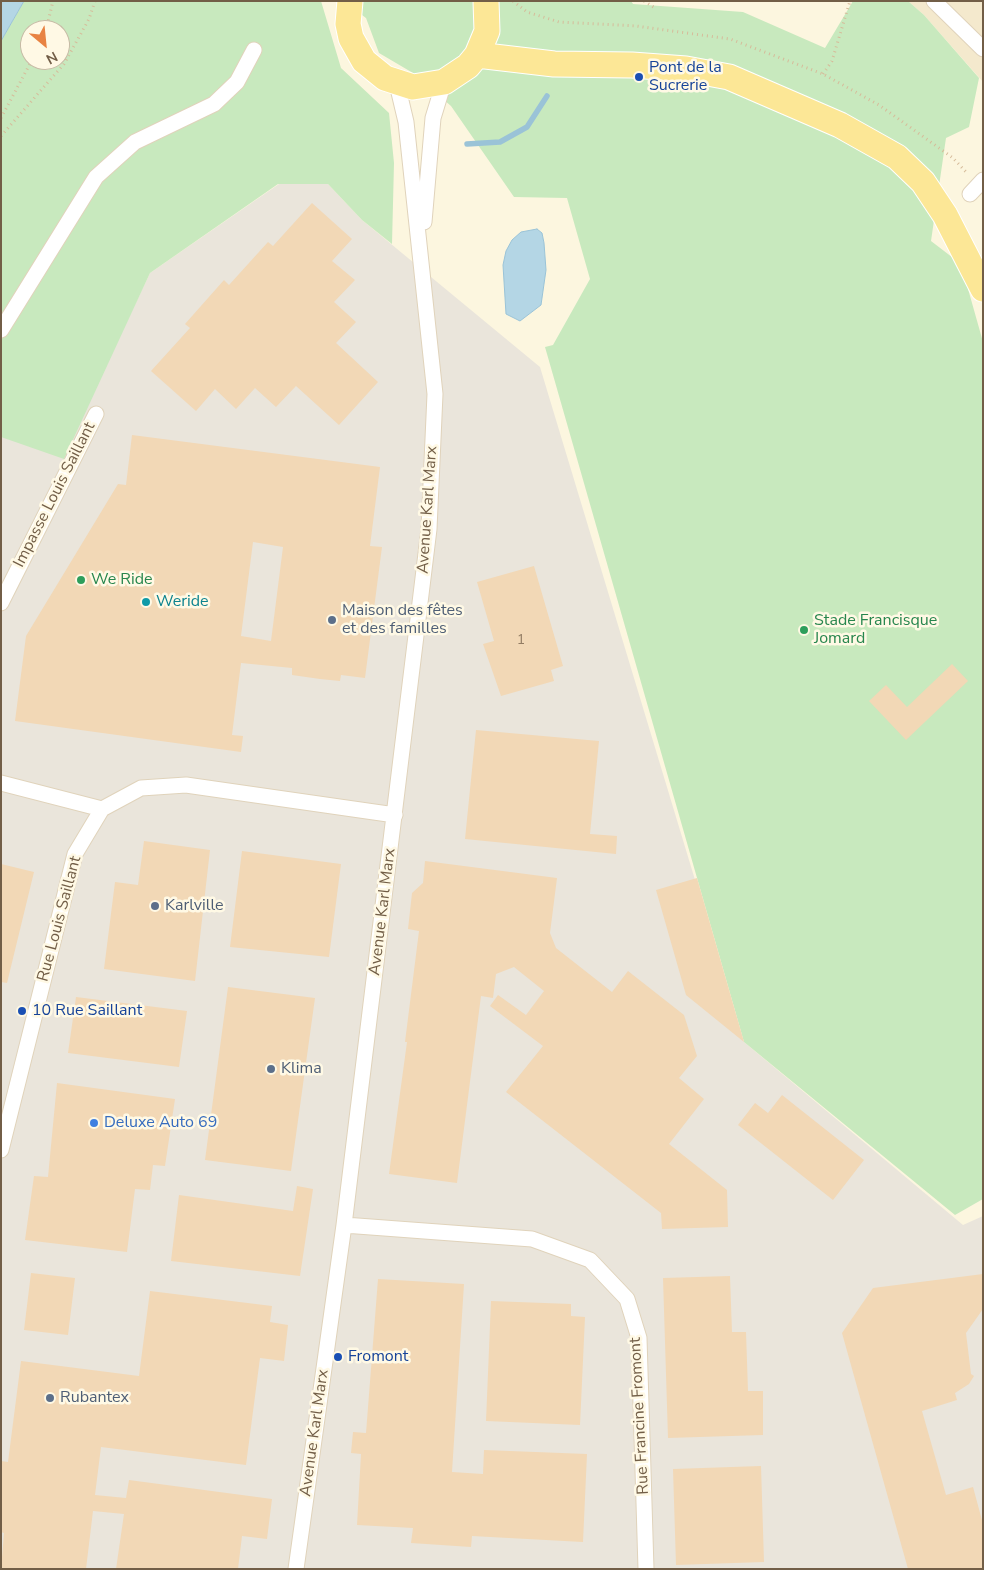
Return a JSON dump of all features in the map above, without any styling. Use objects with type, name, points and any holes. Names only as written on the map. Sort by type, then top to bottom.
[{"type":"main road","points":[[350,1],[348,24],[356,50],[373,71],[397,84],[413,87],[444,82],[457,75],[477,55],[487,31],[486,1]]},
{"type":"main road","points":[[477,55],[554,64],[632,65],[686,69],[729,77],[840,125],[897,157],[923,182],[945,215],[983,289]]},
{"type":"street","points":[[934,1],[983,49]]},
{"type":"street","points":[[1,330],[96,177],[135,142],[214,104],[238,82],[254,50]]},
{"type":"street","name":"Avenue Karl Marx","points":[[421,253],[433,118],[444,82]]},
{"type":"street","name":"Avenue Karl Marx","points":[[296,1569],[344,1225],[430,519],[435,394],[406,122],[397,84]]},
{"type":"street","name":"Impasse Louis Saillant","points":[[1,603],[96,414]]},
{"type":"street","points":[[1,783],[102,809],[141,788],[186,785],[395,815]]},
{"type":"street","name":"Rue Louis Saillant","points":[[1,1150],[75,854],[102,809]]},
{"type":"street","name":"Rue Francine Fromont","points":[[344,1225],[532,1239],[590,1260],[627,1299],[639,1338],[646,1569]]},
{"type":"path","points":[[49,20],[54,1]]},
{"type":"path","points":[[1,136],[64,64],[89,19],[95,1]]},
{"type":"path","points":[[513,1],[527,12],[559,22],[636,26],[730,38],[823,74],[879,106],[937,146],[953,158],[977,187]]},
{"type":"path","points":[[644,1],[655,8]]},
{"type":"path","points":[[823,74],[832,61],[850,1]]},
{"type":"path","points":[[1,118],[27,70]]},
{"type":"shaded area","points":[[908,1],[983,1],[983,82],[924,15]]},
{"type":"shaded area","points":[[279,184],[328,184],[362,220],[540,367],[744,1042],[963,1225],[983,1216],[983,1569],[1,1569],[1,437],[79,422],[150,273]]},
{"type":"green space","points":[[24,1],[321,1],[341,68],[389,113],[394,163],[392,244],[362,220],[328,184],[278,184],[150,273],[64,459],[1,437],[1,41]]},
{"type":"green space","name":"Stade Francisque Jomard","points":[[343,1],[631,1],[633,4],[743,12],[825,48],[853,1],[908,1],[924,15],[979,78],[969,127],[946,138],[931,241],[961,264],[983,342],[983,1199],[955,1215],[744,1042],[545,347],[553,345],[590,279],[567,198],[514,197],[451,106],[413,73],[379,53],[366,18]]},
{"type":"water","points":[[1,1],[24,1],[1,41]]},
{"type":"water","points":[[537,229],[542,233],[546,270],[541,305],[520,321],[506,314],[503,265],[506,251],[512,240],[521,232]]},
{"type":"building","points":[[312,203],[352,239],[332,261],[355,280],[334,302],[356,322],[336,343],[378,382],[339,425],[296,386],[276,407],[255,388],[236,409],[215,389],[196,411],[151,371],[190,328],[185,324],[224,280],[229,285],[268,242],[273,246]]},
{"type":"building","name":"Weride","points":[[132,435],[380,467],[370,546],[382,547],[365,678],[341,675],[340,681],[320,679],[292,675],[292,668],[241,663],[232,735],[243,736],[241,752],[15,721],[26,636],[118,484],[126,485]],"holes":[[[253,542],[283,547],[271,641],[241,636]]]},
{"type":"building","points":[[534,566],[563,666],[551,670],[554,681],[501,696],[483,644],[494,641],[477,582]]},
{"type":"building","points":[[952,664],[968,681],[906,740],[869,701],[886,685],[907,707]]},
{"type":"building","points":[[476,730],[599,741],[590,834],[617,836],[616,854],[465,839]]},
{"type":"building","points":[[144,841],[210,850],[195,981],[104,969],[115,882],[138,885]]},
{"type":"building","points":[[242,851],[341,864],[329,957],[230,947]]},
{"type":"building","points":[[425,861],[557,878],[550,933],[556,948],[612,992],[628,971],[684,1015],[697,1056],[679,1078],[704,1099],[669,1144],[727,1190],[728,1227],[662,1229],[661,1213],[506,1092],[543,1046],[490,1006],[498,995],[526,1015],[544,991],[514,967],[496,974],[493,998],[481,996],[457,1183],[389,1174],[407,1042],[405,1042],[419,931],[408,929],[412,893],[423,883]]},
{"type":"building","points":[[1,864],[34,872],[7,983],[1,982]]},
{"type":"building","points":[[697,878],[744,1042],[686,995],[656,890]]},
{"type":"building","points":[[228,987],[315,998],[291,1171],[205,1160]]},
{"type":"building","points":[[76,997],[187,1011],[179,1067],[68,1053]]},
{"type":"building","points":[[57,1083],[175,1099],[165,1166],[153,1165],[150,1190],[135,1189],[127,1252],[25,1240],[34,1176],[48,1177]]},
{"type":"building","points":[[782,1095],[864,1160],[833,1200],[738,1125],[755,1103],[768,1113]]},
{"type":"building","points":[[297,1186],[313,1189],[300,1276],[171,1261],[179,1195],[293,1211]]},
{"type":"building","points":[[31,1273],[75,1278],[68,1335],[24,1330]]},
{"type":"building","points":[[983,1274],[983,1309],[966,1333],[971,1374],[974,1376],[969,1384],[955,1393],[957,1400],[922,1411],[946,1495],[973,1487],[983,1524],[983,1569],[908,1569],[842,1333],[873,1288]]},
{"type":"building","points":[[730,1276],[732,1332],[746,1332],[748,1391],[763,1391],[763,1435],[668,1438],[663,1278]]},
{"type":"building","points":[[378,1279],[464,1284],[452,1472],[483,1474],[484,1450],[587,1454],[583,1542],[472,1536],[471,1547],[411,1543],[413,1528],[357,1525],[361,1454],[351,1453],[353,1432],[366,1433]]},
{"type":"building","points":[[150,1291],[272,1306],[270,1322],[288,1325],[284,1361],[260,1358],[246,1465],[101,1447],[95,1495],[126,1498],[129,1480],[272,1499],[267,1539],[242,1536],[238,1569],[116,1569],[124,1514],[93,1511],[86,1569],[1,1569],[4,1533],[1,1532],[1,1461],[8,1462],[21,1361],[139,1376]]},
{"type":"building","points":[[491,1301],[571,1304],[571,1316],[585,1317],[580,1425],[486,1421]]},
{"type":"building","points":[[761,1466],[764,1562],[676,1565],[673,1469]]},
{"type":"waterway","points":[[467,144],[500,142],[527,127],[547,96]]},
{"type":"place","name":"Pont de la Sucrerie","points":[[639,77]]},
{"type":"place","name":"We Ride","points":[[81,580]]},
{"type":"place","name":"Weride","points":[[146,602]]},
{"type":"place","name":"Maison des fêtes et des familles","points":[[332,620]]},
{"type":"place","name":"Stade Francisque Jomard","points":[[804,630]]},
{"type":"place","name":"Karlville","points":[[155,906]]},
{"type":"place","name":"10 Rue Saillant","points":[[22,1011]]},
{"type":"place","name":"Klima","points":[[271,1069]]},
{"type":"place","name":"Deluxe Auto 69","points":[[94,1123]]},
{"type":"place","name":"Fromont","points":[[338,1357]]},
{"type":"place","name":"Rubantex","points":[[50,1398]]}]
